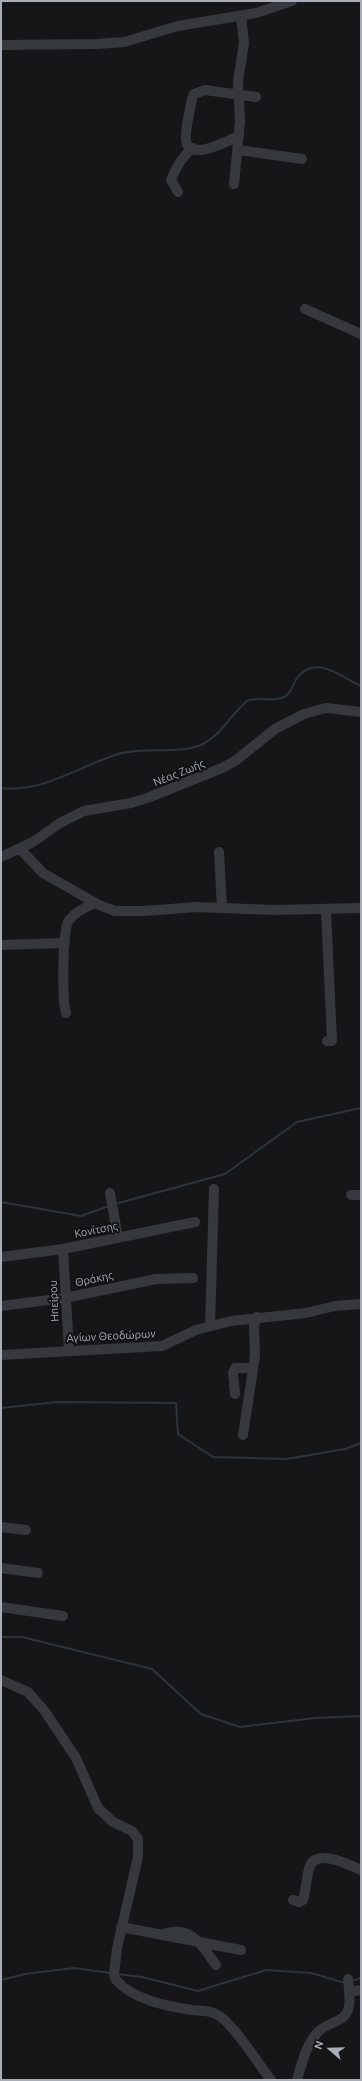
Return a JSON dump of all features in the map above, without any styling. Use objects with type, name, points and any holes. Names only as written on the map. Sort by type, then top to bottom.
[{"type":"street","points":[[1,44],[117,43],[178,26],[241,16],[292,1]]},
{"type":"street","points":[[234,184],[240,121],[238,95],[244,44],[241,16]]},
{"type":"street","points":[[238,136],[205,150],[193,148],[186,142],[194,94],[205,90],[256,97]]},
{"type":"street","points":[[178,192],[172,180],[172,176],[182,158],[193,148]]},
{"type":"street","points":[[238,150],[302,159]]},
{"type":"street","points":[[305,309],[361,334]]},
{"type":"street","name":"Νέας Ζωής","points":[[1,856],[20,849],[72,816],[84,811],[131,803],[150,797],[222,768],[235,761],[275,729],[304,714],[326,708],[361,712]]},
{"type":"street","points":[[20,849],[43,873],[106,909],[126,912],[197,907],[274,910],[361,908]]},
{"type":"street","points":[[219,852],[222,908]]},
{"type":"street","points":[[66,1013],[63,1005],[65,943],[68,921],[75,914],[95,903]]},
{"type":"street","points":[[326,910],[332,1041],[326,1041]]},
{"type":"street","points":[[1,945],[65,943]]},
{"type":"street","points":[[210,1326],[214,1189]]},
{"type":"street","points":[[110,1193],[118,1238]]},
{"type":"street","name":"Κονίτσης","points":[[1,1257],[63,1249],[195,1222]]},
{"type":"street","name":"Ηπείρου","points":[[63,1249],[69,1351]]},
{"type":"street","name":"Θράκης","points":[[1,1306],[65,1298],[140,1282],[193,1278]]},
{"type":"street","name":"Αγίων Θεοδώρων","points":[[1,1355],[162,1346],[192,1331],[231,1321],[257,1317],[306,1313],[335,1306],[361,1304]]},
{"type":"street","points":[[243,1435],[255,1356],[254,1326],[257,1317]]},
{"type":"street","points":[[235,1394],[233,1378],[235,1368],[252,1368]]},
{"type":"street","points":[[1,1528],[26,1530]]},
{"type":"street","points":[[1,1568],[38,1573]]},
{"type":"street","points":[[1,1607],[63,1616]]},
{"type":"street","points":[[1,1680],[28,1692],[36,1701],[69,1746],[98,1808],[113,1822],[132,1831],[136,1835],[139,1842],[138,1856],[121,1927],[115,1963],[116,1980],[130,1991],[163,2004],[209,2011],[218,2014],[239,2036],[271,2080]]},
{"type":"street","points":[[293,1900],[299,1902],[303,1900],[309,1868],[311,1863],[318,1859],[336,1860],[361,1870]]},
{"type":"street","points":[[121,1927],[241,1950]]},
{"type":"street","points":[[197,1942],[216,1964]]},
{"type":"street","points":[[297,2080],[303,2059],[313,2039],[324,2027],[347,2015],[349,2011],[348,1979]]},
{"type":"street","points":[[349,1992],[361,1990]]},
{"type":"waterway","points":[[1,788],[33,786],[48,782],[122,753],[142,750],[173,750],[193,748],[201,745],[215,736],[247,701],[257,699],[277,699],[286,696],[297,678],[304,671],[312,668],[321,667],[337,673],[361,686]]},
{"type":"waterway","points":[[115,1204],[225,1174],[297,1122],[361,1108]]},
{"type":"waterway","points":[[1,1202],[81,1216],[109,1206]]},
{"type":"waterway","points":[[1,1408],[57,1402],[176,1403],[178,1434],[213,1457],[287,1459],[345,1449],[361,1443]]},
{"type":"waterway","points":[[1,1637],[22,1637],[152,1669],[201,1714],[240,1727],[315,1718],[361,1716]]},
{"type":"waterway","points":[[1,1980],[25,1974],[74,1968],[110,1973]]},
{"type":"waterway","points":[[117,1974],[142,1977],[198,1991],[266,1970],[311,1973],[345,1983]]},
{"type":"waterway","points":[[352,1981],[361,1978]]}]
